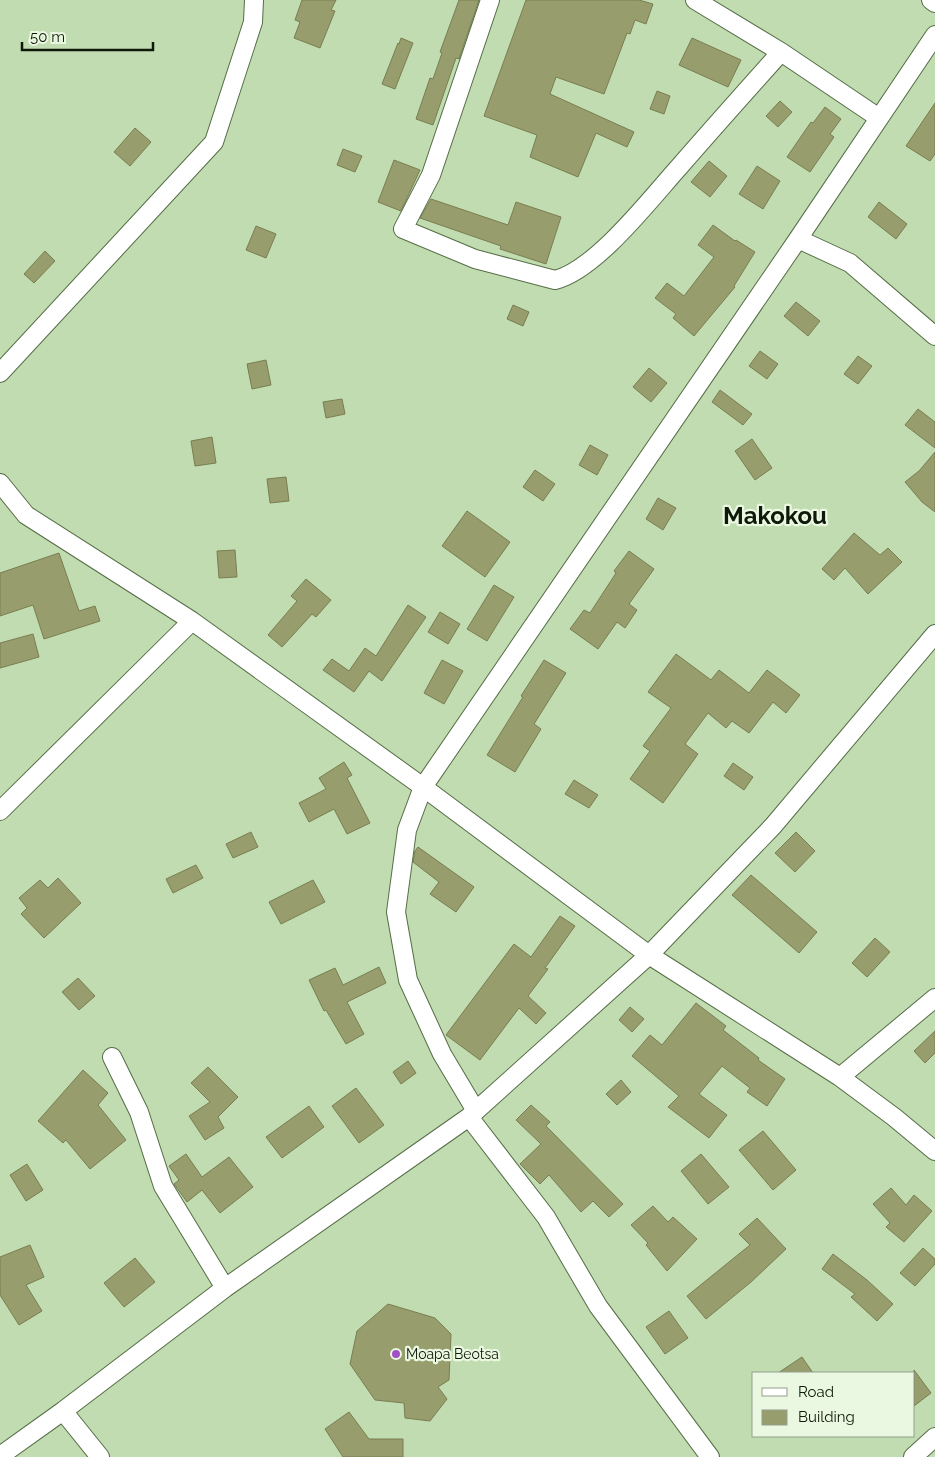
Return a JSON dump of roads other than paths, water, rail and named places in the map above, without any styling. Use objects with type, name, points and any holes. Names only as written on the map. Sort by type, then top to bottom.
[{"type":"street","points":[[0,373],[214,142],[253,22],[254,0]]},
{"type":"street","points":[[490,0],[431,174],[404,229],[475,260],[555,280],[564,278],[572,273],[610,244],[781,52]]},
{"type":"street","points":[[695,0],[781,52],[879,118]]},
{"type":"street","points":[[930,0],[935,2]]},
{"type":"street","points":[[710,1457],[598,1306],[546,1217],[472,1114],[442,1054],[408,980],[396,912],[407,830],[423,787],[798,239],[935,35]]},
{"type":"street","points":[[798,239],[850,263],[935,336]]},
{"type":"street","points":[[0,483],[26,515],[192,621],[423,787],[649,955],[840,1077],[935,1150]]},
{"type":"street","points":[[0,811],[192,621]]},
{"type":"street","points":[[1,1452],[63,1411],[225,1288],[472,1114],[649,955],[773,826],[934,635]]},
{"type":"street","points":[[840,1077],[935,998]]},
{"type":"street","points":[[112,1057],[139,1112],[162,1186],[225,1288]]},
{"type":"street","points":[[63,1411],[100,1457]]},
{"type":"street","points":[[913,1457],[935,1436]]},
{"type":"place","name":"Moapa Beotsa","points":[[396,1354]]},
{"type":"district","name":"Makokou","points":[[775,515]]}]
